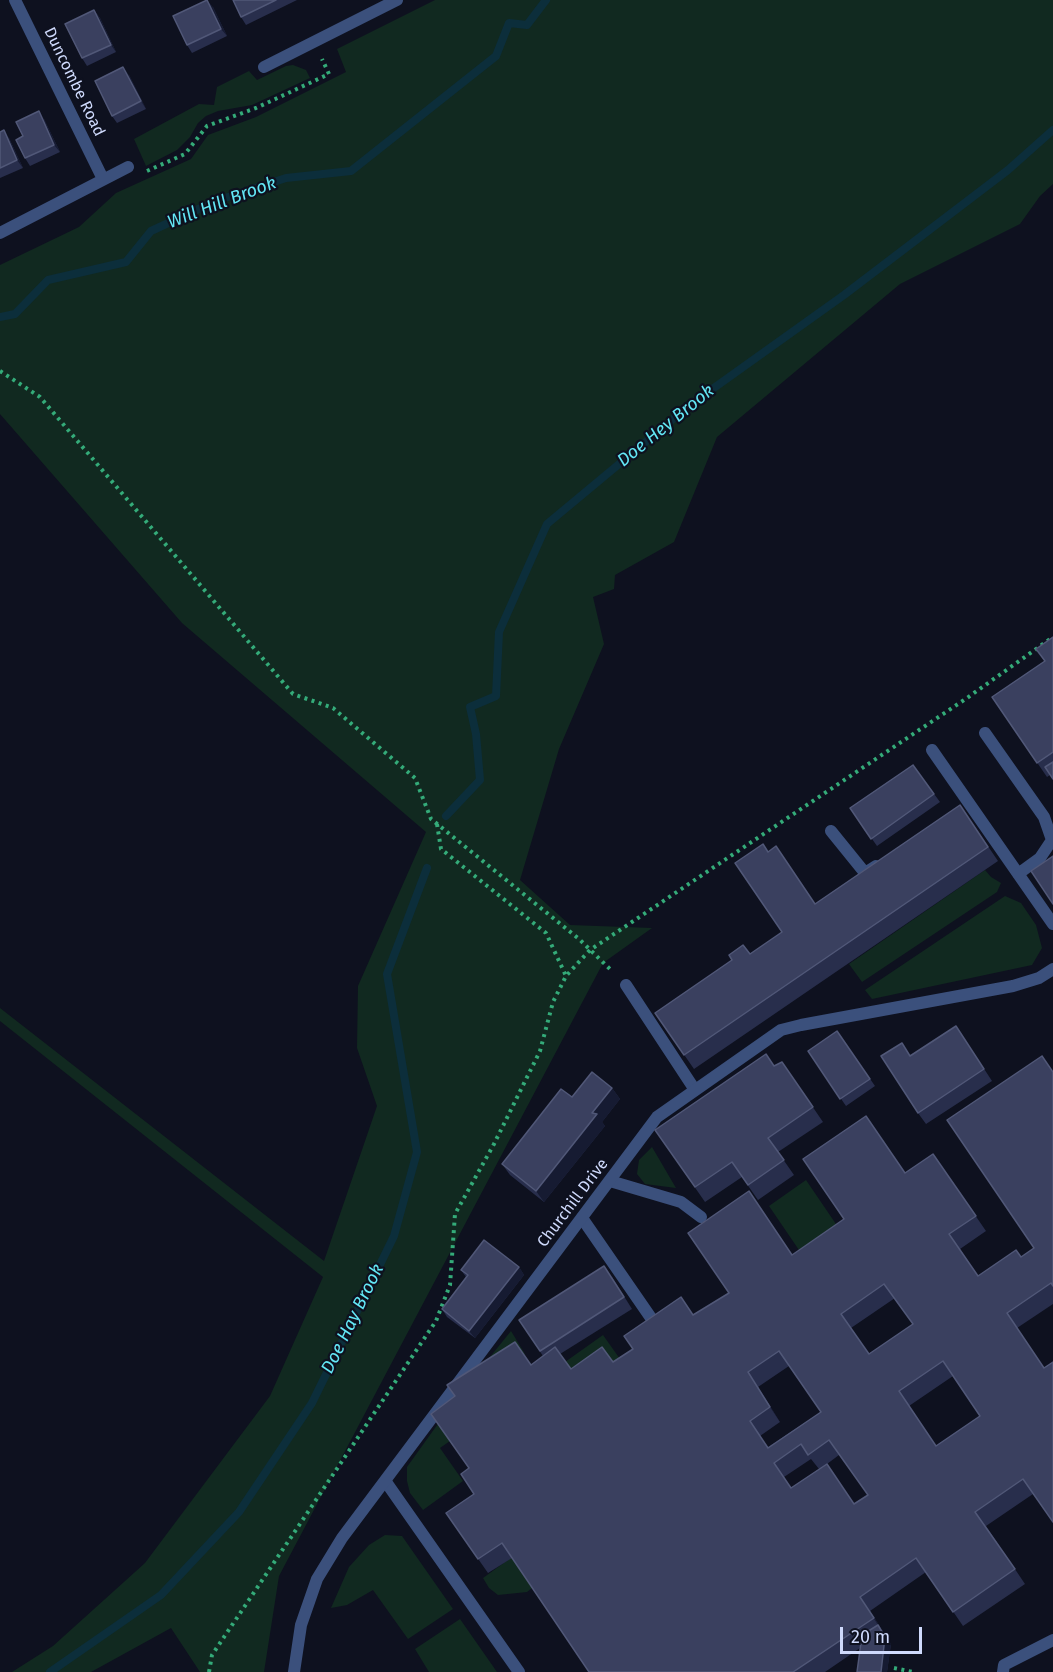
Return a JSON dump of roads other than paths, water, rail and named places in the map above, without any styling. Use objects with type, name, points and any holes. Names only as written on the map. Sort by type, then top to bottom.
[{"type":"street","name":"Duncombe Road","points":[[15,0],[103,179]]},
{"type":"street","points":[[264,68],[397,0]]},
{"type":"street","points":[[0,233],[128,167]]},
{"type":"street","points":[[985,733],[1044,817],[1052,840],[1040,858],[1018,874]]},
{"type":"street","points":[[932,750],[965,808],[1018,874],[1053,924]]},
{"type":"street","points":[[831,831],[865,873],[884,861]]},
{"type":"street","name":"Churchill Drive","points":[[294,1672],[301,1625],[317,1579],[342,1538],[657,1117],[781,1030],[1013,986],[1039,978],[1053,969]]},
{"type":"street","points":[[626,985],[695,1090]]},
{"type":"street","points":[[610,1181],[681,1202],[701,1217]]},
{"type":"street","points":[[582,1218],[661,1332]]},
{"type":"street","points":[[386,1482],[519,1672]]},
{"type":"street","points":[[1003,1672],[1004,1665],[1053,1640]]},
{"type":"waterway","name":"Will Hill Brook","points":[[0,317],[15,314],[48,280],[126,262],[151,231],[216,201],[286,178],[351,171],[496,56],[509,23],[527,25],[546,0]]},
{"type":"waterway","name":"Doe Hey Brook","points":[[446,816],[480,780],[476,734],[470,707],[496,696],[499,632],[547,524],[690,405],[844,295],[1008,170],[1053,130]]},
{"type":"waterway","name":"Doe Hay Brook","points":[[50,1672],[161,1595],[239,1512],[312,1403],[394,1236],[417,1152],[387,974],[427,868]]}]
